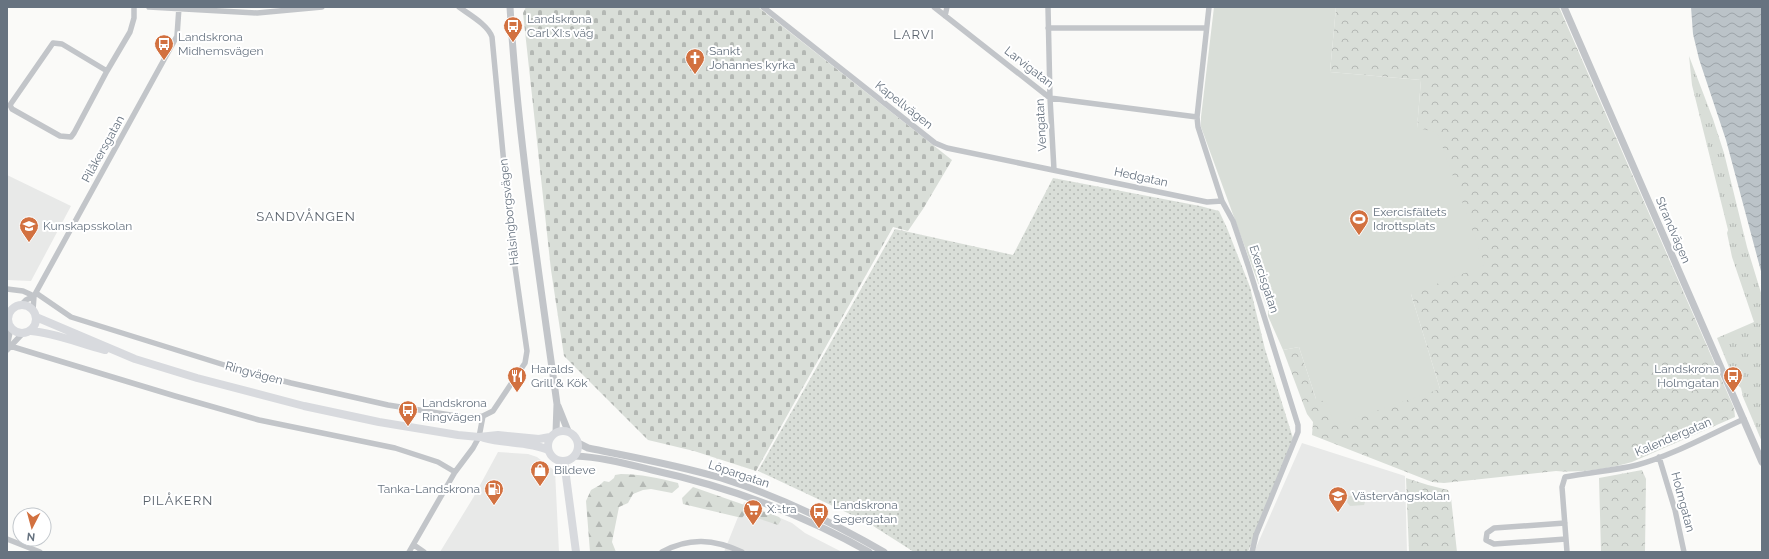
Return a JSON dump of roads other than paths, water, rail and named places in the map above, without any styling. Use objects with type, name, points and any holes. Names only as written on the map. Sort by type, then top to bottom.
[{"type":"main road","points":[[21,305],[28,306],[35,314],[36,325],[31,331],[22,334],[11,328],[7,320],[10,308],[21,305]]},
{"type":"main road","name":"Ringvägen","points":[[35,314],[117,352]]},
{"type":"main road","name":"Ringvägen","points":[[31,331],[54,334],[85,345],[117,352],[197,378],[304,406],[408,427],[479,437],[498,442],[538,446],[548,450]]},
{"type":"main road","points":[[562,430],[568,431],[574,436],[578,443],[578,450],[575,456],[564,461],[556,460],[551,456],[548,450],[548,443],[553,434],[562,430]]},
{"type":"main road","name":"Ringvägen","points":[[479,437],[498,435],[539,439],[553,434]]},
{"type":"main road","points":[[564,461],[576,552]]},
{"type":"street","points":[[107,71],[62,44],[53,43],[10,105],[12,109],[60,136],[70,137],[74,134],[107,71],[130,32],[134,18],[134,7]]},
{"type":"street","points":[[149,7],[257,13],[322,7]]},
{"type":"street","name":"Hälsingborgsvägen","points":[[460,7],[486,28],[492,37],[511,239],[527,352],[525,363],[500,402],[493,411],[483,416]]},
{"type":"street","name":"Hälsingborgsvägen","points":[[510,7],[527,180],[557,404],[568,431]]},
{"type":"street","name":"Kapellvägen","points":[[763,7],[935,143],[947,148],[1054,170]]},
{"type":"street","name":"Larvigatan","points":[[934,7],[1050,98],[1197,117]]},
{"type":"street","points":[[946,16],[947,7]]},
{"type":"street","name":"Vengatan","points":[[1048,7],[1050,98],[1054,170]]},
{"type":"street","name":"Exercisgatan","points":[[1209,7],[1197,117],[1198,127],[1222,201],[1233,221],[1248,265],[1298,425],[1298,432],[1256,536],[1252,552]]},
{"type":"street","name":"Strandvägen","points":[[1564,7],[1762,462]]},
{"type":"street","name":"Pilåkersgatan","points":[[21,305],[35,294],[176,36],[179,8]]},
{"type":"street","points":[[1048,28],[1206,28]]},
{"type":"street","name":"Hedgatan","points":[[1054,170],[1208,202],[1222,201]]},
{"type":"street","name":"Ringvägen","points":[[7,289],[35,294],[71,317],[234,368],[291,383],[388,405],[463,417],[483,416]]},
{"type":"street","name":"Pilåkersgatan","points":[[35,294],[35,314]]},
{"type":"street","points":[[8,348],[11,328]]},
{"type":"street","points":[[8,348],[22,334]]},
{"type":"street","points":[[8,348],[260,420],[321,434],[395,448],[438,462],[455,472]]},
{"type":"street","name":"Hälsingborgsvägen","points":[[553,434],[557,404]]},
{"type":"street","points":[[409,552],[455,472],[479,437],[483,416]]},
{"type":"street","name":"Kalendergatan","points":[[1566,552],[1562,487],[1565,477],[1616,470],[1659,457],[1744,419]]},
{"type":"street","name":"Löpargatan","points":[[578,443],[588,448],[681,467],[745,486],[803,509],[870,550]]},
{"type":"street","name":"Löpargatan","points":[[575,456],[602,459],[669,474],[764,502],[812,522],[870,550],[884,552]]},
{"type":"street","name":"Holmgatan","points":[[1659,457],[1675,510],[1684,552]]},
{"type":"street","points":[[1565,523],[1494,528],[1487,533],[1486,540],[1494,544],[1566,539]]},
{"type":"street","points":[[7,539],[40,552]]},
{"type":"street","points":[[662,552],[679,544],[704,541],[725,545],[742,552]]},
{"type":"street","points":[[414,545],[424,552]]},
{"type":"water","points":[[1691,7],[1762,7],[1762,275],[1726,140],[1699,59],[1693,34]]},
{"type":"place","name":"Landskrona Carl XI:s väg","points":[[513,43]]},
{"type":"place","name":"Landskrona Midhemsvägen","points":[[164,61]]},
{"type":"place","name":"Sankt Johannes kyrka","points":[[695,75]]},
{"type":"place","name":"Exercisfältets Idrottsplats","points":[[1359,236]]},
{"type":"place","name":"Kunskapsskolan","points":[[29,243]]},
{"type":"place","name":"Haralds Grill & Kök","points":[[517,393]]},
{"type":"place","name":"Landskrona Holmgatan","points":[[1733,393]]},
{"type":"place","name":"Landskrona Ringvägen","points":[[408,427]]},
{"type":"place","name":"Bildeve","points":[[540,487]]},
{"type":"place","name":"Tanka-Landskrona","points":[[494,506]]},
{"type":"place","name":"Västervångskolan","points":[[1338,513]]},
{"type":"place","name":"X:-tra","points":[[753,526]]},
{"type":"place","name":"Landskrona Segergatan","points":[[819,529]]},
{"type":"district","name":"LARVI","points":[[914,34]]},
{"type":"district","name":"SANDVÅNGEN","points":[[306,216]]},
{"type":"district","name":"PILÅKERN","points":[[178,500]]}]
